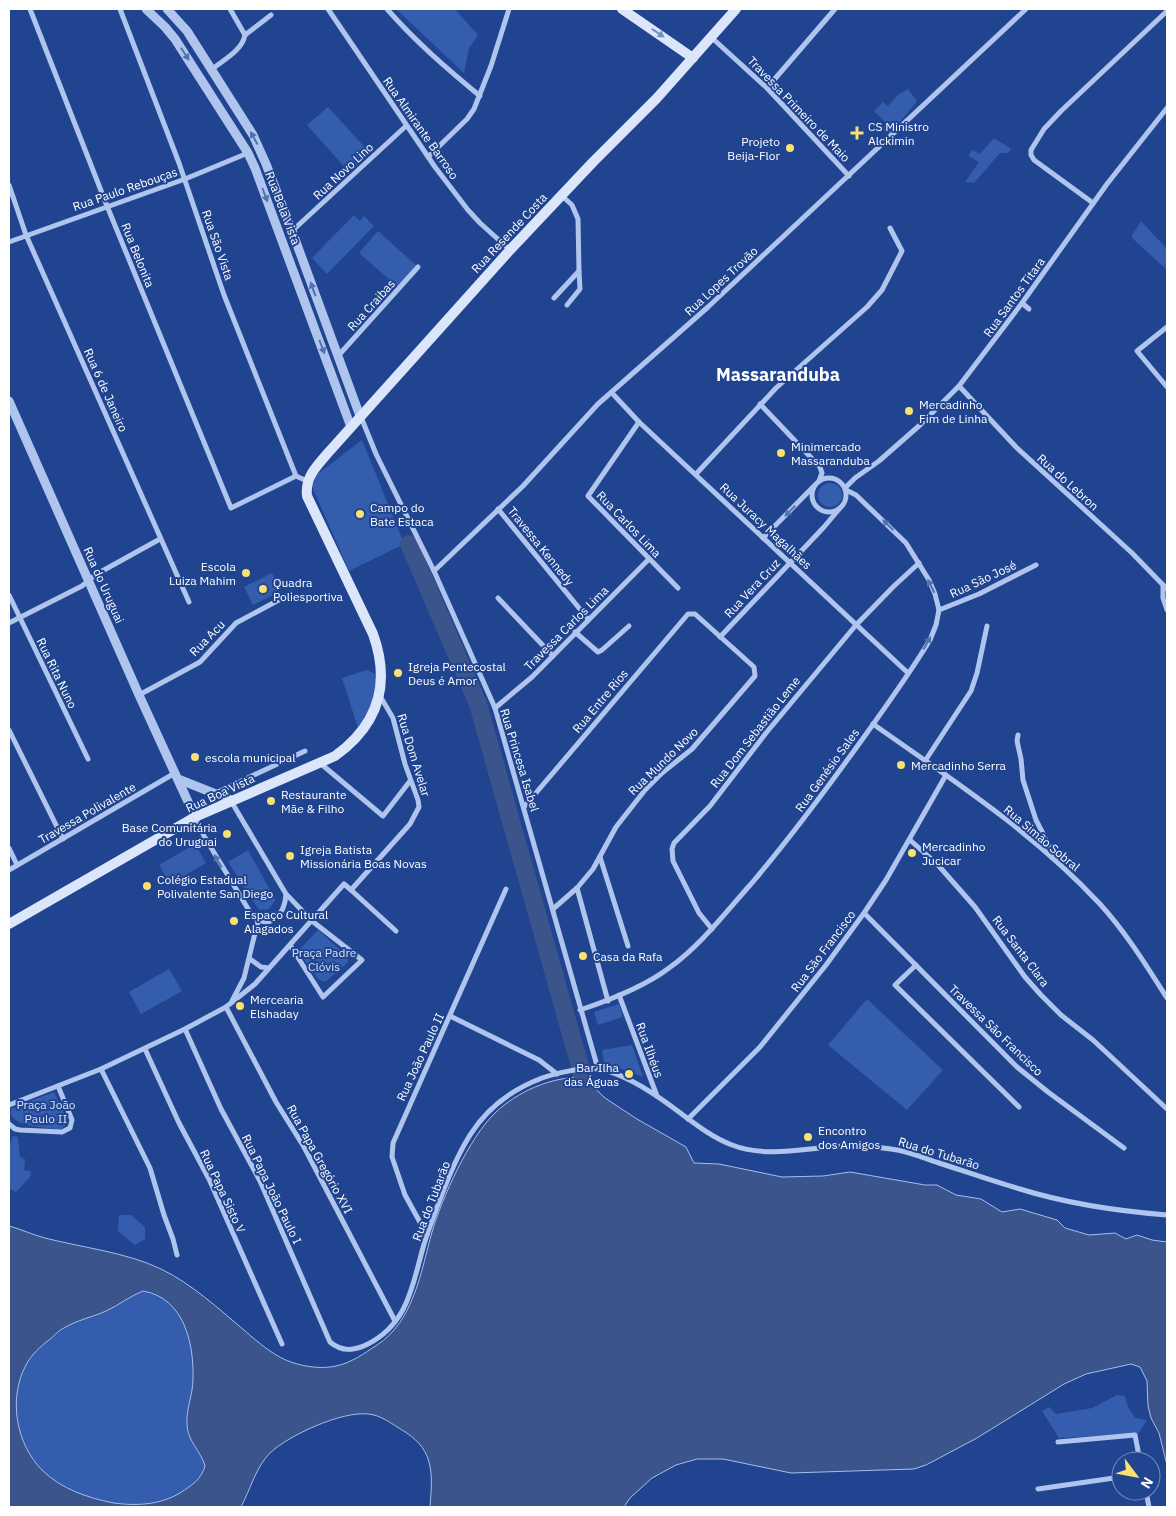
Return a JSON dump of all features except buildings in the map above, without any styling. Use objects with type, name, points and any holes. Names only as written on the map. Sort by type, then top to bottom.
[{"type":"main road","points":[[622,9],[693,58]]},
{"type":"main road","name":"Rua Resende Costa","points":[[307,481],[316,467],[360,416],[438,332],[510,250],[561,195],[657,98],[736,9]]},
{"type":"main road","name":"Rua Boa Vista","points":[[9,924],[195,817],[335,756],[356,738],[366,726],[380,696],[381,665],[378,650],[373,634],[307,496],[307,481]]},
{"type":"street","name":"Rua Belonita","points":[[30,9],[107,206],[231,508],[296,476]]},
{"type":"street","name":"Rua São Vista","points":[[120,9],[184,179],[224,295],[296,476]]},
{"type":"street","name":"Rua Bela Vista","points":[[146,9],[155,16],[175,39],[248,153],[351,427]]},
{"type":"street","name":"Rua Bela Vista","points":[[167,9],[187,31],[253,135],[292,231],[360,416]]},
{"type":"street","points":[[230,9],[245,35]]},
{"type":"street","name":"Rua Almirante Barroso","points":[[328,9],[406,126],[468,210],[510,250]]},
{"type":"street","points":[[387,9],[410,36],[480,96]]},
{"type":"street","points":[[428,157],[467,119],[474,109],[509,9]]},
{"type":"street","points":[[767,88],[835,9]]},
{"type":"street","name":"Rua Lopes Trovão","points":[[434,571],[523,486],[598,404],[708,307],[850,176],[1026,9]]},
{"type":"street","points":[[1093,203],[1034,160],[1031,150],[1036,140],[1062,111],[1167,11]]},
{"type":"street","points":[[211,70],[240,48],[245,35],[271,15]]},
{"type":"street","name":"Travessa Primeiro de Maio","points":[[711,38],[767,88],[850,176]]},
{"type":"street","name":"Rua Santos Titara","points":[[845,489],[855,478],[920,425],[959,386],[1022,304],[1119,167],[1167,108]]},
{"type":"street","name":"Rua Novo Lino","points":[[292,231],[406,126]]},
{"type":"street","name":"Rua Paulo Rebouças","points":[[9,242],[184,179],[248,153]]},
{"type":"street","name":"Rua 6 de Janeiro","points":[[9,185],[26,235],[189,602]]},
{"type":"street","points":[[561,195],[572,206],[578,219],[580,289],[567,305]]},
{"type":"street","points":[[696,474],[760,404],[867,307],[882,290],[902,251],[890,228]]},
{"type":"street","name":"Rua Craibas","points":[[338,356],[418,266]]},
{"type":"street","points":[[554,298],[579,271]]},
{"type":"street","points":[[1022,304],[1029,309]]},
{"type":"street","points":[[1167,327],[1137,352],[1167,387]]},
{"type":"street","name":"Rua do Lebron","points":[[959,386],[1016,447],[1132,553],[1165,587]]},
{"type":"street","name":"Rua Juracy Magalhães","points":[[612,393],[639,422],[908,673]]},
{"type":"street","name":"Rua do Uruguai","points":[[9,401],[195,817]]},
{"type":"street","points":[[760,404],[820,467],[822,474],[812,495],[817,506],[828,511],[840,508],[845,498],[845,489]]},
{"type":"street","name":"Rua Princesa Isabel","points":[[360,416],[376,454],[434,571],[495,708],[598,1069]]},
{"type":"street","name":"Rua Carlos Lima","points":[[639,422],[588,496],[678,588]]},
{"type":"street","points":[[296,476],[307,481]]},
{"type":"street","points":[[763,538],[818,482],[830,478],[840,482],[845,489],[856,494],[896,533],[912,552],[935,594],[939,610]]},
{"type":"street","name":"Rua Santos Titara","points":[[840,482],[855,478]]},
{"type":"street","name":"Rua Vera Cruz","points":[[720,637],[840,508]]},
{"type":"street","name":"Travessa Kennedy","points":[[498,510],[588,619]]},
{"type":"street","points":[[9,623],[82,586],[95,575],[160,539]]},
{"type":"street","name":"Travessa Carlos Lima","points":[[495,708],[532,677],[649,559]]},
{"type":"street","name":"Rua Dom Sebastião Leme","points":[[712,929],[699,913],[673,861],[672,849],[674,843],[710,806],[778,717],[856,625],[919,563]]},
{"type":"street","name":"Rua São José","points":[[939,610],[979,594],[1036,565]]},
{"type":"street","points":[[1165,587],[1163,598],[1167,610]]},
{"type":"street","name":"Rua Acu","points":[[139,695],[200,662],[236,623],[290,594]]},
{"type":"street","name":"Rua Rita Nuno","points":[[9,595],[88,759]]},
{"type":"street","points":[[498,598],[553,656]]},
{"type":"street","name":"Rua Genésio Sales","points":[[580,1010],[608,1001],[619,994],[648,982],[669,969],[712,929],[785,844],[873,724],[930,640],[939,610]]},
{"type":"street","name":"Rua Entre Rios","points":[[524,807],[684,616],[695,614],[720,637]]},
{"type":"street","points":[[575,632],[598,652],[629,626]]},
{"type":"street","points":[[926,761],[971,691],[977,673],[986,626]]},
{"type":"street","name":"Rua Mundo Novo","points":[[553,909],[577,888],[593,869],[616,827],[645,790],[662,773],[692,750],[755,676],[754,667],[720,637]]},
{"type":"street","name":"Rua Dom Avelar","points":[[312,921],[344,884],[351,890],[410,824],[416,816],[419,807],[394,718],[380,696]]},
{"type":"street","name":"Rua Simão Sobral","points":[[873,724],[970,791],[1057,861],[1099,903],[1114,921],[1167,998]]},
{"type":"street","points":[[9,730],[63,839]]},
{"type":"street","points":[[1018,735],[1017,741],[1025,787],[1036,820],[1057,861]]},
{"type":"street","name":"Rua Boa Vista","points":[[216,794],[305,751]]},
{"type":"street","points":[[320,763],[383,816],[410,780]]},
{"type":"street","name":"Rua São Francisco","points":[[688,1119],[760,1047],[819,974],[864,913],[910,840],[946,775]]},
{"type":"street","points":[[177,776],[231,800],[286,894],[312,921],[362,960],[323,996],[290,946]]},
{"type":"street","name":"Travessa Polivalente","points":[[9,870],[177,776]]},
{"type":"street","points":[[195,817],[204,836],[249,912],[258,921],[267,922],[274,920],[280,915],[286,903],[286,894]]},
{"type":"street","name":"Rua Santa Clara","points":[[910,840],[938,865],[975,907],[1025,977],[1041,995],[1061,1015],[1093,1040],[1167,1109]]},
{"type":"street","points":[[9,848],[17,865]]},
{"type":"street","points":[[600,858],[628,946]]},
{"type":"street","points":[[577,888],[608,1001]]},
{"type":"street","name":"Rua João Paulo II","points":[[427,1235],[405,1195],[392,1157],[392,1143],[506,889]]},
{"type":"street","points":[[351,890],[396,931]]},
{"type":"street","name":"Travessa Sāo Francisco","points":[[864,913],[1017,1067],[1124,1148]]},
{"type":"street","points":[[232,1002],[244,978],[258,921]]},
{"type":"street","points":[[9,1105],[101,1069],[186,1029],[226,1007],[246,992],[312,921]]},
{"type":"street","points":[[250,959],[261,966],[269,968]]},
{"type":"street","points":[[916,964],[895,985],[1018,1107]]},
{"type":"street","name":"Rua Ilhéus","points":[[619,994],[657,1096]]},
{"type":"street","name":"Rua Papa Gregório XVI","points":[[226,1007],[276,1102],[304,1147],[395,1321]]},
{"type":"street","points":[[450,1016],[539,1060],[556,1074]]},
{"type":"street","name":"Rua Papa João Paulo I","points":[[186,1029],[221,1109],[260,1181],[330,1342],[337,1348],[346,1350]]},
{"type":"street","name":"Rua Papa Sisto V","points":[[145,1049],[179,1123],[209,1179],[282,1344]]},
{"type":"street","points":[[101,1069],[150,1168],[173,1239],[176,1255]]},
{"type":"street","name":"Rua Ilhéus","points":[[556,1074],[598,1069],[638,1085],[657,1096]]},
{"type":"street","name":"Rua do Tubarão","points":[[346,1350],[360,1348],[390,1328],[408,1300],[427,1235],[458,1159],[470,1134],[483,1116],[499,1101],[520,1088],[556,1074]]},
{"type":"street","points":[[9,1124],[15,1129],[20,1130],[62,1132],[70,1128],[72,1120],[58,1086]]},
{"type":"street","name":"Rua do Tubarão","points":[[657,1096],[703,1130],[734,1146],[759,1151],[789,1152],[830,1147],[867,1146],[896,1150],[1066,1202],[1167,1215]]},
{"type":"street","points":[[1058,1442],[1135,1435],[1138,1451]]},
{"type":"street","points":[[1038,1489],[1111,1478]]},
{"type":"green space","points":[[396,9],[455,9],[478,35],[469,48],[464,73]]},
{"type":"green space","points":[[908,89],[917,101],[890,134],[882,129],[887,124],[874,111],[883,102],[888,106],[899,94]]},
{"type":"green space","points":[[328,107],[370,153],[349,172],[307,125]]},
{"type":"green space","points":[[994,138],[1011,149],[1008,153],[1000,153],[974,183],[965,182],[979,162],[968,156],[972,150],[980,154]]},
{"type":"green space","points":[[354,215],[360,221],[364,216],[374,226],[327,274],[312,258]]},
{"type":"green space","points":[[1141,221],[1167,249],[1167,270],[1131,237]]},
{"type":"green space","points":[[378,231],[418,267],[399,288],[359,253]]},
{"type":"green space","name":"Campo do Bate Estaca","points":[[362,440],[403,541],[402,545],[349,571],[311,484],[314,483],[315,476]]},
{"type":"green space","points":[[830,483],[838,487],[842,495],[838,503],[830,507],[822,503],[818,495],[822,487]]},
{"type":"green space","name":"Quadra Poliesportiva","points":[[272,573],[281,591],[253,605],[244,587]]},
{"type":"green space","points":[[367,670],[376,674],[378,680],[377,687],[373,702],[358,728],[342,678]]},
{"type":"green space","points":[[195,844],[206,863],[170,884],[159,865]]},
{"type":"green space","points":[[248,850],[274,897],[275,901],[269,909],[260,910],[257,907],[228,862]]},
{"type":"green space","name":"Praça Padre Clóvis","points":[[318,930],[349,958],[347,963],[325,982],[319,980],[298,951]]},
{"type":"green space","points":[[169,969],[182,991],[141,1014],[129,992]]},
{"type":"green space","points":[[867,999],[943,1070],[907,1110],[828,1045]]},
{"type":"green space","points":[[619,1004],[623,1017],[598,1025],[594,1012]]},
{"type":"green space","points":[[632,1045],[643,1077],[604,1062],[602,1050]]},
{"type":"green space","name":"Praça João Paulo II","points":[[54,1092],[66,1117],[66,1125],[61,1129],[20,1123],[11,1114],[12,1108]]},
{"type":"green space","points":[[13,1136],[18,1137],[20,1157],[25,1159],[24,1170],[31,1171],[30,1177],[16,1192],[9,1189],[9,1146]]},
{"type":"green space","points":[[119,1215],[131,1215],[145,1227],[145,1239],[135,1245],[118,1231]]},
{"type":"green space","points":[[96,1253],[236,1329],[211,1507],[48,1507],[9,1445],[9,1343]]},
{"type":"green space","points":[[1117,1395],[1125,1396],[1128,1407],[1135,1418],[1147,1420],[1138,1434],[1059,1438],[1042,1411],[1049,1407],[1056,1414],[1092,1408]]},
{"type":"shaded area","points":[[583,1077],[605,1098],[686,1147],[694,1163],[719,1164],[782,1177],[823,1176],[850,1172],[925,1185],[937,1185],[956,1195],[981,1199],[1002,1212],[1020,1209],[1057,1220],[1065,1228],[1089,1235],[1115,1233],[1126,1239],[1137,1235],[1167,1242],[1167,1465],[1159,1433],[1151,1418],[1148,1406],[1147,1381],[1140,1367],[1131,1364],[1086,1374],[1064,1384],[977,1438],[926,1465],[914,1469],[791,1473],[723,1459],[697,1459],[676,1465],[652,1478],[630,1498],[624,1507],[430,1507],[431,1473],[427,1457],[419,1443],[411,1436],[377,1416],[357,1414],[344,1416],[316,1426],[290,1439],[270,1453],[261,1465],[241,1507],[9,1507],[9,1226],[45,1238],[119,1254],[147,1263],[172,1275],[194,1289],[262,1345],[281,1358],[309,1366],[331,1367],[342,1365],[377,1345],[390,1335],[400,1323],[420,1279],[432,1232],[449,1186],[466,1153],[485,1124],[504,1105],[525,1092],[547,1083]],"holes":[[[143,1291],[157,1295],[177,1312],[184,1324],[188,1337],[193,1365],[193,1379],[187,1424],[189,1436],[205,1466],[203,1471],[196,1482],[180,1493],[148,1504],[114,1503],[75,1492],[49,1477],[33,1459],[26,1447],[21,1434],[16,1406],[20,1378],[33,1354],[62,1329],[106,1311]]]},
{"type":"waterway","points":[[409,544],[478,704],[583,1077]]},
{"type":"place","name":"CS Ministro Alckimin","points":[[857,133]]},
{"type":"place","name":"Projeto Beija-Flor","points":[[790,148]]},
{"type":"place","name":"Mercadinho Fim de Linha","points":[[909,411]]},
{"type":"place","name":"Minimercado Massaranduba","points":[[781,453]]},
{"type":"place","name":"Campo do Bate Estaca","points":[[360,514]]},
{"type":"place","name":"Escola Luiza Mahim","points":[[246,573]]},
{"type":"place","name":"Quadra Poliesportiva","points":[[263,589]]},
{"type":"place","name":"Igreja Pentecostal Deus é Amor","points":[[398,673]]},
{"type":"place","name":"escola municipal","points":[[195,757]]},
{"type":"place","name":"Mercadinho Serra","points":[[901,765]]},
{"type":"place","name":"Restaurante Mãe & Filho","points":[[271,801]]},
{"type":"place","name":"Base Comunitária do Uruguai","points":[[227,834]]},
{"type":"place","name":"Mercadinho Jucicar","points":[[912,853]]},
{"type":"place","name":"Igreja Batista Missionária Boas Novas","points":[[290,856]]},
{"type":"place","name":"Colégio Estadual Polivalente San Diego","points":[[147,886]]},
{"type":"place","name":"Espaço Cultural Alagados","points":[[234,921]]},
{"type":"place","name":"Casa da Rafa","points":[[583,956]]},
{"type":"place","name":"Mercearia Elshaday","points":[[240,1006]]},
{"type":"place","name":"Bar Ilha das Águas","points":[[629,1074]]},
{"type":"place","name":"Encontro dos Amigos","points":[[808,1137]]},
{"type":"district","name":"Massaranduba","points":[[778,374]]}]
